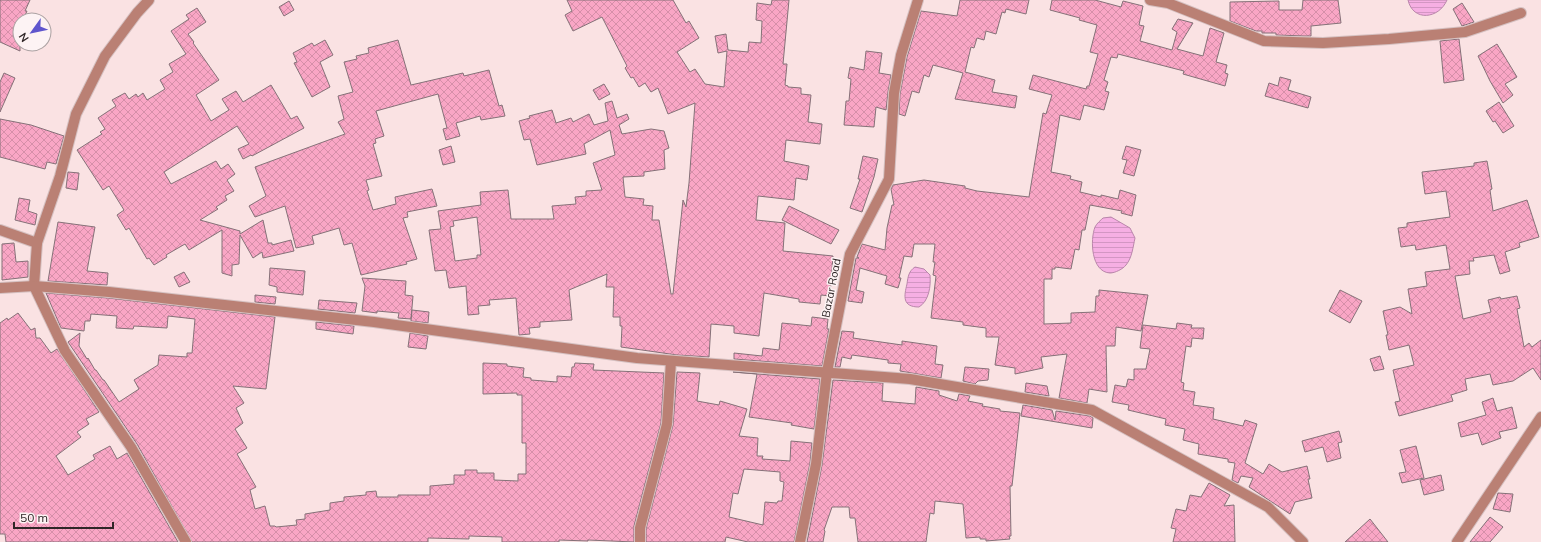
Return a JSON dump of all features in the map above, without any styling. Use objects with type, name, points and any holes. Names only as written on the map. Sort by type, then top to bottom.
[{"type":"street","points":[[149,0],[137,12],[105,56],[76,114],[60,176],[37,242],[34,286],[65,351],[131,447],[186,542]]},
{"type":"street","name":"Bazar Road","points":[[800,542],[816,464],[827,372],[850,254],[889,179],[894,93],[901,55],[918,0]]},
{"type":"street","points":[[1150,0],[1168,3],[1264,41],[1323,43],[1465,32],[1521,13]]},
{"type":"street","points":[[0,230],[37,242]]},
{"type":"street","points":[[0,288],[34,286],[109,292],[374,322],[637,358],[910,379],[1092,410],[1268,507],[1303,542]]},
{"type":"street","points":[[640,542],[640,528],[667,424],[671,361]]},
{"type":"street","points":[[1457,542],[1541,418]]},
{"type":"shaded area","points":[[1408,0],[1447,0],[1438,11],[1432,14],[1420,15],[1411,7]]},
{"type":"shaded area","points":[[1111,217],[1130,228],[1135,238],[1128,262],[1121,269],[1110,273],[1099,267],[1096,261],[1093,247],[1093,233],[1097,224],[1103,218]]},
{"type":"shaded area","points":[[915,267],[924,269],[930,275],[929,293],[925,301],[919,307],[913,307],[907,303],[905,297],[908,276],[911,270]]},
{"type":"building","points":[[0,0],[30,0],[25,11],[27,12],[12,12],[12,47],[0,42]]},
{"type":"building","points":[[567,0],[673,0],[686,23],[689,21],[699,38],[677,52],[690,72],[695,69],[705,84],[724,87],[727,51],[718,53],[715,36],[726,34],[728,50],[748,52],[749,42],[761,43],[762,21],[756,20],[757,3],[771,5],[772,0],[789,0],[783,64],[787,64],[785,85],[788,87],[801,88],[801,94],[811,95],[808,122],[822,124],[820,144],[786,140],[784,161],[809,166],[807,180],[796,178],[794,200],[758,196],[756,220],[785,223],[783,251],[833,256],[830,296],[821,295],[820,304],[799,302],[799,299],[764,293],[759,336],[734,333],[734,326],[711,324],[709,357],[677,355],[621,347],[622,326],[620,326],[620,317],[613,317],[614,287],[606,287],[607,274],[569,290],[572,320],[540,322],[540,327],[529,328],[530,334],[519,335],[516,298],[489,300],[490,305],[478,306],[479,314],[468,315],[466,286],[449,288],[446,270],[435,271],[429,230],[441,229],[438,211],[481,205],[480,192],[508,190],[511,219],[554,219],[552,206],[576,204],[575,197],[586,196],[586,191],[602,190],[593,163],[615,155],[610,130],[584,144],[586,154],[537,165],[530,139],[524,140],[519,121],[530,118],[529,116],[552,110],[556,123],[571,118],[573,122],[589,114],[594,125],[608,121],[605,103],[612,101],[617,118],[627,114],[629,119],[619,125],[622,134],[651,129],[664,131],[669,148],[664,150],[665,169],[644,172],[644,176],[623,177],[625,197],[644,199],[643,205],[653,206],[652,220],[659,220],[671,294],[673,294],[683,200],[686,207],[689,183],[695,103],[668,114],[658,88],[651,92],[645,83],[639,87],[633,77],[631,78],[625,68],[627,66],[602,17],[573,31],[565,15],[572,11]],"holes":[[[477,217],[481,255],[477,255],[477,258],[455,261],[450,227],[454,226],[453,221]]]},
{"type":"building","points":[[960,0],[1029,0],[1026,14],[1006,9],[1005,13],[1002,12],[996,34],[986,31],[984,40],[977,38],[974,48],[971,47],[965,72],[995,80],[992,92],[1017,96],[1015,108],[955,99],[963,73],[933,65],[929,77],[924,75],[919,93],[912,91],[905,116],[899,114],[900,94],[907,57],[921,11],[957,16]]},
{"type":"building","points":[[1052,0],[1095,0],[1121,7],[1123,1],[1143,6],[1139,25],[1144,26],[1140,41],[1172,50],[1177,32],[1172,29],[1178,19],[1193,23],[1177,49],[1203,56],[1210,28],[1224,33],[1216,62],[1227,65],[1225,73],[1228,74],[1225,86],[1183,74],[1184,71],[1118,54],[1117,58],[1111,57],[1104,80],[1108,82],[1105,91],[1109,92],[1104,110],[1084,105],[1080,120],[1060,115],[1051,172],[1071,176],[1070,179],[1082,182],[1080,192],[1118,199],[1120,190],[1136,195],[1132,216],[1121,213],[1122,211],[1090,205],[1085,230],[1082,230],[1079,250],[1075,249],[1071,269],[1055,267],[1055,269],[1052,269],[1052,279],[1044,279],[1044,324],[1071,323],[1071,313],[1095,312],[1096,296],[1099,296],[1099,290],[1148,295],[1141,331],[1116,327],[1115,346],[1106,346],[1107,392],[1089,389],[1087,403],[1059,398],[1067,354],[1041,357],[1043,368],[1015,374],[1015,368],[995,365],[999,337],[986,337],[986,328],[963,325],[963,322],[931,318],[936,276],[933,275],[935,244],[914,244],[912,257],[904,256],[898,288],[885,284],[887,276],[860,268],[856,290],[864,292],[862,303],[848,301],[856,258],[859,258],[857,257],[862,244],[885,250],[887,228],[892,205],[894,205],[891,189],[893,185],[924,180],[965,186],[965,188],[977,191],[1029,197],[1043,113],[1046,114],[1052,95],[1029,89],[1033,75],[1086,89],[1087,86],[1089,86],[1098,54],[1090,52],[1097,25],[1079,20],[1080,18],[1050,10]]},
{"type":"building","points":[[1303,0],[1338,0],[1341,23],[1311,26],[1311,36],[1304,36],[1262,33],[1262,31],[1256,31],[1230,21],[1230,2],[1279,1],[1279,10],[1302,10]]},
{"type":"building","points":[[289,1],[294,10],[284,16],[279,7]]},
{"type":"building","points":[[1462,3],[1474,22],[1462,26],[1453,9]]},
{"type":"building","points":[[197,8],[206,22],[188,34],[219,80],[196,95],[211,121],[229,110],[222,99],[236,91],[243,102],[271,85],[291,119],[297,116],[304,128],[252,156],[251,155],[243,159],[238,149],[249,144],[237,126],[164,172],[171,184],[216,161],[221,169],[228,164],[235,174],[227,180],[234,191],[225,196],[227,200],[216,207],[218,209],[200,220],[240,231],[240,234],[263,220],[268,243],[272,243],[272,245],[291,240],[294,251],[263,258],[262,252],[253,258],[240,235],[239,264],[232,265],[232,276],[222,273],[222,230],[189,250],[185,244],[166,255],[167,257],[154,265],[149,258],[147,259],[129,228],[126,230],[117,215],[124,210],[109,186],[103,190],[77,150],[102,134],[100,132],[105,129],[98,118],[116,106],[112,100],[125,93],[129,99],[136,94],[138,97],[143,93],[147,100],[165,89],[160,80],[173,72],[169,64],[186,54],[171,31],[189,19],[186,15]]},
{"type":"building","points":[[1459,39],[1464,80],[1444,83],[1440,41]]},
{"type":"building","points":[[325,40],[333,55],[320,62],[330,87],[312,97],[294,63],[297,62],[293,53],[312,43],[314,46]]},
{"type":"building","points":[[398,40],[411,85],[463,73],[464,76],[489,70],[499,106],[502,105],[505,116],[481,120],[480,116],[456,123],[460,136],[446,140],[443,129],[447,128],[438,94],[376,111],[384,136],[375,139],[376,143],[373,144],[382,176],[366,180],[369,190],[367,191],[373,210],[396,204],[395,197],[432,189],[437,206],[407,212],[408,217],[403,218],[417,259],[406,262],[407,264],[361,275],[352,243],[344,245],[339,228],[312,236],[314,244],[296,248],[285,206],[255,217],[249,206],[266,196],[255,167],[345,134],[338,122],[344,119],[338,96],[353,92],[344,62],[357,59],[356,56],[369,53],[368,48]]},
{"type":"building","points":[[1497,44],[1517,77],[1505,84],[1513,95],[1503,103],[1478,56]]},
{"type":"building","points":[[866,51],[882,53],[879,73],[891,75],[886,110],[876,107],[874,127],[844,125],[846,101],[849,101],[851,79],[848,78],[850,67],[864,70]]},
{"type":"building","points":[[4,73],[15,78],[0,112],[0,82]]},
{"type":"building","points":[[1280,77],[1291,80],[1288,90],[1311,97],[1308,108],[1265,96],[1269,83],[1278,86]]},
{"type":"building","points":[[604,84],[610,94],[599,100],[593,90]]},
{"type":"building","points":[[1499,102],[1514,126],[1503,133],[1486,111]]},
{"type":"building","points":[[0,119],[31,125],[64,136],[56,164],[47,162],[45,169],[0,157]]},
{"type":"building","points":[[451,146],[455,162],[443,165],[439,150]]},
{"type":"building","points":[[1126,146],[1141,150],[1134,176],[1123,173],[1127,160],[1122,159]]},
{"type":"building","points":[[863,156],[878,159],[874,177],[862,212],[850,208],[860,179],[858,179]]},
{"type":"building","points":[[1487,161],[1492,189],[1490,190],[1493,211],[1527,200],[1539,237],[1519,243],[1520,247],[1505,252],[1510,271],[1500,274],[1494,255],[1473,258],[1474,261],[1469,261],[1470,274],[1455,276],[1463,319],[1491,312],[1488,300],[1500,297],[1501,299],[1517,296],[1520,308],[1517,309],[1524,347],[1529,343],[1532,347],[1541,340],[1541,380],[1533,368],[1513,381],[1493,385],[1490,374],[1465,379],[1467,390],[1451,395],[1453,401],[1399,416],[1395,402],[1400,401],[1393,370],[1414,365],[1409,345],[1389,350],[1386,335],[1388,335],[1383,311],[1400,307],[1412,314],[1408,289],[1427,286],[1425,272],[1450,269],[1446,245],[1416,250],[1415,245],[1401,247],[1398,228],[1407,227],[1407,223],[1450,217],[1446,191],[1425,194],[1422,172],[1474,166],[1474,163]]},
{"type":"building","points":[[68,172],[79,173],[77,190],[66,188]]},
{"type":"building","points":[[19,198],[30,200],[28,211],[37,214],[35,225],[15,220]]},
{"type":"building","points":[[789,206],[839,230],[831,244],[782,220]]},
{"type":"building","points":[[58,222],[95,227],[87,271],[108,273],[107,285],[48,281]]},
{"type":"building","points":[[14,243],[16,262],[28,261],[28,277],[2,280],[2,244]]},
{"type":"building","points":[[270,268],[305,271],[303,295],[277,292],[277,287],[269,285]]},
{"type":"building","points":[[184,272],[190,282],[179,287],[174,277]]},
{"type":"building","points":[[362,278],[406,281],[405,295],[413,296],[411,319],[398,318],[399,313],[362,311],[365,286]]},
{"type":"building","points":[[1340,290],[1362,301],[1350,323],[1329,311]]},
{"type":"building","points":[[46,293],[108,298],[275,317],[266,389],[233,386],[244,403],[236,408],[243,423],[235,429],[247,448],[237,454],[256,487],[250,490],[255,509],[265,506],[270,526],[276,527],[297,525],[296,520],[305,519],[305,514],[330,510],[330,503],[344,501],[344,497],[366,495],[366,492],[376,491],[377,497],[398,497],[398,495],[430,495],[430,486],[454,484],[454,475],[465,475],[465,470],[477,470],[477,473],[494,473],[494,480],[518,481],[518,474],[526,474],[526,443],[522,443],[522,395],[517,395],[517,393],[483,394],[483,363],[507,364],[507,366],[524,368],[523,377],[531,378],[531,380],[557,382],[557,376],[571,377],[572,367],[574,367],[575,363],[594,364],[593,370],[664,373],[661,423],[634,526],[634,542],[559,540],[559,542],[502,542],[502,537],[469,536],[469,539],[428,538],[428,542],[192,542],[137,444],[68,342],[80,333],[79,346],[119,402],[139,389],[134,380],[158,365],[159,355],[187,357],[187,353],[192,353],[195,319],[168,316],[167,328],[134,326],[133,329],[116,328],[117,316],[91,314],[90,321],[85,321],[84,331],[61,328]]},
{"type":"building","points":[[255,295],[276,297],[275,304],[255,302]]},
{"type":"building","points":[[319,300],[357,303],[355,313],[318,309]]},
{"type":"building","points":[[412,310],[429,312],[428,323],[411,321]]},
{"type":"building","points":[[18,313],[31,330],[35,328],[36,338],[40,338],[51,353],[57,349],[99,412],[86,419],[89,424],[77,432],[81,437],[56,456],[68,475],[95,459],[93,455],[110,446],[117,459],[127,453],[178,542],[6,542],[5,534],[0,534],[0,323],[7,318],[8,320]]},
{"type":"building","points":[[812,317],[828,319],[827,329],[829,329],[822,366],[734,359],[734,353],[762,356],[763,348],[779,350],[782,323],[811,326]]},
{"type":"building","points":[[316,322],[354,326],[353,334],[316,329]]},
{"type":"building","points":[[1177,323],[1192,325],[1191,328],[1204,328],[1203,339],[1192,338],[1191,347],[1186,346],[1181,382],[1184,383],[1183,390],[1195,392],[1193,405],[1214,408],[1213,419],[1243,426],[1245,420],[1257,424],[1245,463],[1263,474],[1269,464],[1282,472],[1307,466],[1312,498],[1295,502],[1290,514],[1249,487],[1253,478],[1241,476],[1238,483],[1232,480],[1235,463],[1228,462],[1228,459],[1198,454],[1199,444],[1183,440],[1185,429],[1165,425],[1166,419],[1128,410],[1129,405],[1112,402],[1115,385],[1126,387],[1128,379],[1134,380],[1134,369],[1146,369],[1150,349],[1140,348],[1143,325],[1176,329]]},
{"type":"building","points":[[842,331],[854,332],[853,338],[902,345],[902,341],[937,346],[935,364],[943,365],[941,378],[900,371],[901,364],[888,363],[888,360],[852,355],[851,359],[842,357],[840,367],[835,367]]},
{"type":"building","points":[[410,333],[428,336],[426,349],[408,347]]},
{"type":"building","points":[[1380,356],[1384,369],[1374,371],[1370,359]]},
{"type":"building","points":[[965,367],[989,369],[988,380],[978,381],[975,384],[963,381]]},
{"type":"building","points":[[677,372],[700,373],[697,401],[719,405],[720,401],[747,409],[739,436],[758,438],[757,456],[763,456],[762,459],[790,461],[791,441],[812,443],[810,463],[794,542],[748,542],[726,537],[725,542],[646,542],[646,529],[673,425]],"holes":[[[744,469],[780,472],[780,481],[784,482],[782,501],[778,501],[777,503],[765,502],[763,525],[729,517],[733,493],[738,494]]]},
{"type":"building","points":[[733,372],[820,379],[814,429],[791,425],[792,423],[749,417],[757,374]]},
{"type":"building","points":[[833,380],[883,383],[882,401],[915,404],[916,387],[939,391],[939,395],[957,401],[959,394],[970,396],[968,401],[983,404],[982,406],[1000,409],[1000,411],[1020,413],[1012,486],[1010,486],[1010,539],[986,541],[986,539],[980,539],[980,537],[966,538],[963,504],[935,501],[934,514],[930,513],[926,542],[858,542],[855,518],[850,518],[849,507],[832,507],[824,530],[823,542],[807,542],[822,465]]},
{"type":"building","points":[[1026,383],[1047,386],[1049,396],[1025,392]]},
{"type":"building","points":[[1493,398],[1497,411],[1512,407],[1517,428],[1499,432],[1501,438],[1482,445],[1478,433],[1461,437],[1458,423],[1486,415],[1482,402]]},
{"type":"building","points":[[1023,405],[1052,410],[1055,420],[1056,411],[1090,416],[1093,418],[1092,428],[1021,416]]},
{"type":"building","points":[[1339,431],[1342,442],[1338,443],[1341,458],[1327,462],[1323,447],[1305,452],[1302,441]]},
{"type":"building","points":[[1416,446],[1424,478],[1402,483],[1399,473],[1406,472],[1400,450]]},
{"type":"building","points":[[1441,475],[1444,490],[1424,495],[1420,480]]},
{"type":"building","points":[[1209,483],[1230,495],[1224,506],[1234,505],[1235,542],[1173,542],[1176,529],[1171,528],[1176,509],[1186,511],[1190,495],[1201,497]]},
{"type":"building","points":[[1498,493],[1513,494],[1510,512],[1493,509]]},
{"type":"building","points":[[1490,517],[1503,527],[1490,542],[1470,542]]},
{"type":"building","points":[[1370,519],[1388,542],[1345,542]]}]
